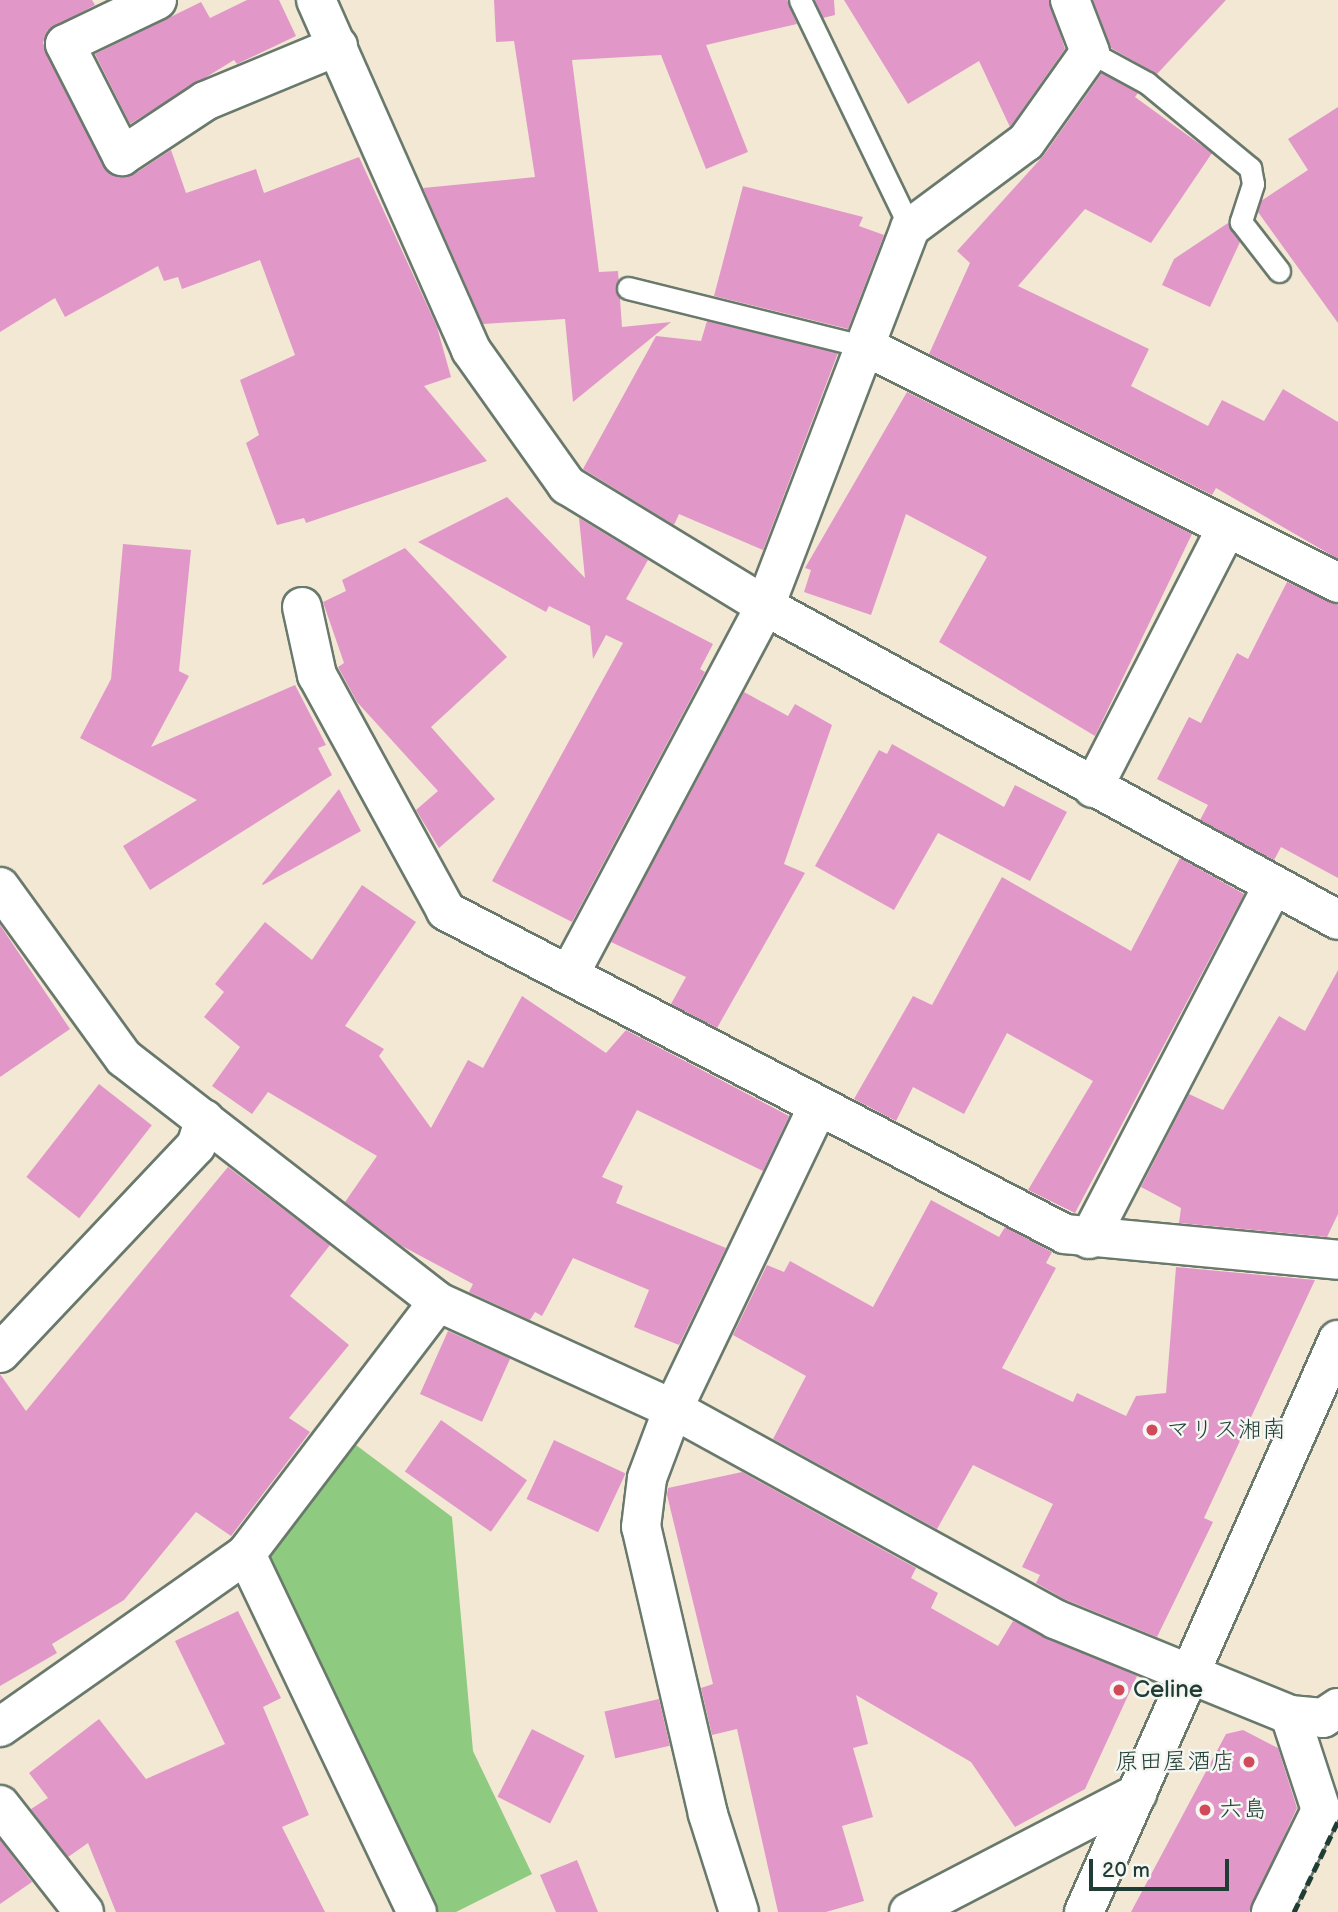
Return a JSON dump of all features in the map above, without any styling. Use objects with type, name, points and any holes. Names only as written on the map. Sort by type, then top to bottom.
[{"type":"street","points":[[316,0],[471,350],[567,485],[765,606],[1338,920]]},
{"type":"street","points":[[569,975],[765,606],[867,347],[910,228],[1027,142],[1090,52],[1070,0]]},
{"type":"street","points":[[143,3],[65,44],[122,156],[205,101],[338,46]]},
{"type":"street","points":[[867,347],[1338,583]]},
{"type":"street","points":[[1093,788],[1227,527]]},
{"type":"street","points":[[302,607],[317,675],[446,911],[1065,1234],[1338,1261]]},
{"type":"street","points":[[1089,1238],[1273,886]]},
{"type":"street","points":[[0,887],[124,1058],[439,1302],[673,1409],[1055,1619],[1188,1678],[1290,1715],[1323,1718],[1338,1708]]},
{"type":"street","points":[[739,1912],[708,1814],[640,1527],[647,1478],[673,1409],[818,1107]]},
{"type":"street","points":[[0,1353],[195,1146],[205,1119]]},
{"type":"street","points":[[0,1727],[246,1554],[439,1302]]},
{"type":"street","points":[[1084,1912],[1338,1340]]},
{"type":"street","points":[[246,1554],[416,1912]]},
{"type":"street","points":[[1271,1912],[1321,1810],[1290,1715]]},
{"type":"street","points":[[909,1912],[1137,1794]]},
{"type":"street","points":[[0,1805],[84,1912]]},
{"type":"lane","points":[[800,0],[910,228]]},
{"type":"lane","points":[[1090,52],[1147,82],[1250,168],[1253,184],[1241,222],[1279,271]]},
{"type":"lane","points":[[628,288],[867,347]]},
{"type":"green space","points":[[352,1442],[452,1517],[473,1751],[532,1874],[456,1912],[435,1912],[264,1557]]},
{"type":"building","points":[[0,0],[92,0],[95,5],[47,31],[43,43],[111,175],[133,175],[171,150],[186,193],[256,169],[264,193],[359,157],[437,327],[451,377],[424,386],[487,461],[306,523],[304,518],[277,525],[246,443],[259,435],[240,380],[295,355],[260,260],[182,289],[178,277],[164,281],[158,266],[65,317],[55,298],[0,332]]},
{"type":"building","points":[[247,0],[279,0],[296,36],[237,64],[234,60],[130,124],[95,54],[201,2],[210,18]]},
{"type":"building","points":[[494,0],[787,0],[797,24],[706,45],[748,152],[706,169],[661,55],[572,60],[599,272],[618,271],[622,327],[671,322],[573,402],[565,319],[483,324],[423,188],[535,177],[514,41],[496,42]]},
{"type":"building","points":[[815,0],[834,0],[835,15],[823,18]]},
{"type":"building","points":[[844,0],[1049,0],[1065,49],[1010,127],[979,61],[908,104]]},
{"type":"building","points":[[1093,0],[1226,0],[1157,74],[1111,48]]},
{"type":"building","points":[[1102,73],[1138,93],[1135,97],[1212,153],[1151,243],[1085,209],[1018,286],[1149,349],[1131,386],[1208,426],[1222,400],[1264,421],[1283,389],[1338,422],[1338,559],[1216,488],[1212,495],[929,354],[970,263],[957,251],[1044,155]]},
{"type":"building","points":[[1338,107],[1338,323],[1258,212],[1261,201],[1308,170],[1288,139]]},
{"type":"building","points":[[743,186],[863,217],[859,226],[884,235],[848,329],[714,296]]},
{"type":"building","points":[[1228,223],[1240,242],[1210,307],[1162,285],[1174,259]]},
{"type":"building","points":[[707,321],[838,353],[763,550],[679,514],[674,525],[583,469],[656,336],[701,341]]},
{"type":"building","points":[[907,392],[1192,534],[1095,736],[939,642],[987,557],[906,514],[871,615],[804,592],[811,570],[805,568]]},
{"type":"building","points":[[507,497],[585,578],[579,518],[648,560],[626,599],[713,644],[700,669],[705,672],[572,922],[492,881],[623,643],[606,635],[593,659],[590,626],[549,606],[546,612],[418,542]]},
{"type":"building","points":[[123,544],[191,550],[179,671],[189,676],[151,747],[295,685],[326,745],[318,748],[332,775],[150,890],[123,846],[197,800],[80,738],[111,679]]},
{"type":"building","points":[[405,548],[507,657],[431,727],[495,799],[439,848],[416,810],[438,791],[357,702],[338,667],[344,663],[323,602],[346,591],[342,580]]},
{"type":"building","points":[[1287,582],[1338,605],[1338,878],[1281,847],[1274,860],[1200,820],[1208,805],[1157,779],[1189,717],[1201,723],[1237,653],[1248,659]]},
{"type":"building","points":[[744,692],[788,716],[795,704],[832,725],[784,864],[805,873],[717,1028],[671,1004],[686,977],[611,942]]},
{"type":"building","points":[[892,744],[1004,807],[1015,785],[1067,812],[1030,881],[938,833],[894,910],[815,866],[879,750],[887,754]]},
{"type":"building","points":[[339,789],[361,831],[263,885],[262,884]]},
{"type":"building","points":[[1180,858],[1244,894],[1075,1213],[1028,1190],[1093,1081],[1007,1033],[964,1114],[913,1087],[896,1121],[854,1099],[913,996],[932,1005],[1002,877],[1131,951]]},
{"type":"building","points":[[362,885],[416,922],[345,1026],[384,1049],[379,1056],[431,1128],[468,1060],[483,1068],[522,996],[606,1053],[626,1030],[789,1116],[763,1171],[637,1110],[602,1177],[623,1186],[616,1203],[726,1248],[679,1345],[634,1327],[649,1290],[573,1258],[542,1316],[535,1312],[530,1320],[469,1292],[473,1284],[402,1246],[345,1202],[377,1156],[268,1092],[252,1114],[212,1086],[240,1047],[204,1017],[224,992],[215,984],[265,922],[312,960]]},
{"type":"building","points":[[0,925],[70,1029],[0,1077]]},
{"type":"building","points":[[1338,970],[1338,1214],[1327,1237],[1179,1223],[1181,1208],[1141,1187],[1189,1094],[1223,1110],[1279,1016],[1305,1031]]},
{"type":"building","points":[[99,1084],[152,1125],[79,1218],[26,1177]]},
{"type":"building","points":[[228,1167],[330,1245],[290,1296],[349,1345],[289,1418],[310,1432],[231,1536],[196,1512],[124,1600],[52,1644],[57,1653],[0,1686],[0,1374],[26,1411]]},
{"type":"building","points":[[931,1200],[999,1237],[1005,1227],[1052,1252],[1046,1263],[1056,1268],[1002,1368],[1073,1402],[1077,1393],[1126,1416],[1136,1396],[1166,1393],[1176,1267],[1315,1280],[1204,1518],[1213,1522],[1157,1637],[1064,1599],[1036,1583],[1040,1575],[1022,1567],[1053,1504],[973,1465],[937,1529],[773,1439],[806,1376],[733,1335],[767,1265],[784,1272],[790,1261],[873,1307]]},
{"type":"building","points":[[448,1331],[510,1359],[482,1422],[420,1394]]},
{"type":"building","points":[[441,1420],[527,1480],[491,1532],[405,1472]]},
{"type":"building","points":[[554,1440],[626,1473],[598,1532],[527,1499]]},
{"type":"building","points":[[742,1472],[916,1568],[911,1578],[938,1593],[931,1608],[998,1646],[1013,1621],[1137,1676],[1085,1789],[1015,1827],[971,1762],[856,1695],[868,1744],[853,1748],[873,1817],[842,1826],[864,1901],[826,1912],[778,1912],[737,1729],[712,1735],[701,1688],[713,1684],[667,1495],[668,1488]]},
{"type":"building","points":[[238,1611],[281,1698],[263,1707],[309,1815],[282,1827],[325,1912],[116,1912],[88,1843],[68,1857],[31,1809],[48,1798],[29,1773],[99,1719],[146,1779],[225,1744],[175,1641]]},
{"type":"building","points":[[659,1699],[670,1746],[615,1758],[604,1712]]},
{"type":"building","points":[[532,1729],[585,1756],[550,1824],[497,1797]]},
{"type":"building","points":[[1243,1730],[1278,1748],[1297,1808],[1249,1912],[1131,1912],[1226,1734]]},
{"type":"building","points":[[0,1840],[32,1882],[0,1904]]},
{"type":"building","points":[[577,1860],[598,1912],[556,1912],[540,1875]]},
{"type":"railway","points":[[1294,1912],[1338,1821]]},
{"type":"place","name":"マリス湘南","points":[[1152,1430]]},
{"type":"place","name":"Celine","points":[[1119,1690]]},
{"type":"place","name":"原田屋酒店","points":[[1249,1762]]},
{"type":"place","name":"六島","points":[[1205,1810]]}]
